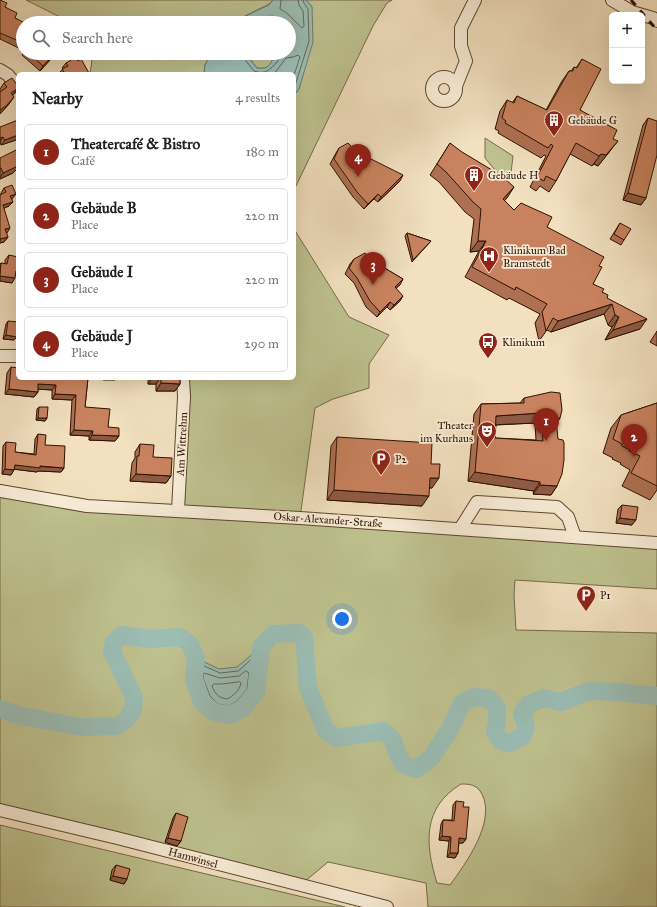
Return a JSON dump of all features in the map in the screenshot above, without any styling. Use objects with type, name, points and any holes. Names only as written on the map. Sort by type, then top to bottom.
[{"type":"street","points":[[456,86],[466,62],[461,46],[461,28],[475,0]]},
{"type":"street","points":[[612,0],[632,12],[653,18],[657,21]]},
{"type":"street","points":[[0,70],[8,75],[16,85]]},
{"type":"street","points":[[0,356],[16,356]]},
{"type":"street","name":"Am Wittrehm","points":[[178,510],[184,405],[183,380]]},
{"type":"street","name":"Oskar-Alexander-Straße","points":[[0,491],[87,506],[178,510],[657,543]]},
{"type":"street","points":[[460,529],[477,502],[522,506],[550,506],[557,507],[568,517],[575,537]]},
{"type":"street","name":"Hamwinsel","points":[[0,810],[117,838],[387,907]]},
{"type":"green space","points":[[26,0],[273,0],[269,4],[245,16],[58,16]]},
{"type":"green space","points":[[306,0],[392,0],[387,3],[373,26],[296,186],[296,93],[299,89],[312,7]]},
{"type":"green space","points":[[92,60],[208,60],[204,72],[90,72]]},
{"type":"green space","points":[[251,60],[273,60],[269,66],[257,68]]},
{"type":"green space","points":[[485,138],[513,156],[511,173],[504,181],[485,158]]},
{"type":"green space","points":[[296,232],[349,317],[389,335],[369,364],[369,388],[333,399],[315,408],[300,518],[657,543],[657,589],[515,580],[514,595],[516,630],[657,633],[657,907],[428,907],[426,883],[328,862],[304,882],[0,805],[0,491],[87,506],[184,508],[188,380],[296,380]],"holes":[[[461,784],[471,785],[480,791],[485,805],[485,817],[482,829],[471,854],[450,885],[437,883],[430,854],[429,841],[433,816],[439,804],[448,794]]]},
{"type":"green space","points":[[0,825],[345,907],[0,907]]},
{"type":"water","points":[[273,0],[306,0],[312,7],[313,42],[299,89],[296,93],[296,72],[204,72],[208,60],[251,60],[257,68],[262,68],[269,66],[272,60],[296,60],[296,16],[246,16],[269,5]]},
{"type":"water","points":[[261,647],[256,692],[243,708],[230,715],[214,712],[202,702],[194,679],[196,658],[219,669],[237,667]]},
{"type":"building","points":[[0,0],[7,3],[5,7],[17,13],[15,18],[16,40],[0,33]]},
{"type":"building","name":"Gebäude G","points":[[582,59],[601,69],[580,110],[617,130],[613,139],[618,141],[606,155],[601,154],[599,156],[576,143],[556,181],[546,176],[544,181],[537,177],[553,146],[551,144],[548,148],[505,123],[506,121],[502,118],[507,100],[514,103],[517,96],[547,110],[569,71],[573,71],[574,67],[577,68]]},
{"type":"building","points":[[37,60],[49,60],[43,66]]},
{"type":"building","points":[[71,60],[82,60],[88,72],[64,72],[62,69],[68,66],[66,63]]},
{"type":"building","points":[[12,78],[16,83],[16,89],[11,93],[14,97],[0,110],[0,92],[7,87],[4,83]]},
{"type":"building","points":[[648,118],[657,121],[657,155],[646,198],[628,193]]},
{"type":"building","points":[[16,121],[16,136],[5,140],[3,137],[0,138],[0,127]]},
{"type":"building","points":[[348,143],[357,152],[403,175],[381,197],[378,194],[368,204],[357,192],[334,159],[339,148]]},
{"type":"building","points":[[450,143],[502,176],[514,187],[503,199],[514,210],[521,203],[552,217],[547,227],[604,257],[599,266],[602,267],[593,284],[604,289],[602,292],[608,295],[607,298],[647,319],[613,330],[619,317],[615,315],[612,304],[558,321],[553,318],[546,331],[542,312],[547,304],[516,287],[515,290],[472,267],[486,241],[478,241],[481,209],[437,164]]},
{"type":"building","points":[[16,150],[16,167],[3,173],[0,168],[0,158]]},
{"type":"building","points":[[12,185],[16,194],[10,196],[13,202],[3,205],[10,228],[5,229],[8,237],[0,239],[0,195],[6,192],[4,188]]},
{"type":"building","points":[[620,223],[631,229],[624,240],[614,234]]},
{"type":"building","points":[[407,233],[431,241],[413,260]]},
{"type":"building","points":[[365,253],[371,260],[403,279],[395,287],[403,296],[394,305],[390,302],[380,312],[370,301],[357,278],[349,268],[354,259]]},
{"type":"building","points":[[9,255],[16,257],[15,278],[0,276],[1,263],[7,264]]},
{"type":"building","points":[[8,321],[16,322],[16,337],[6,335]]},
{"type":"building","points":[[11,367],[16,368],[16,380],[88,380],[85,407],[110,409],[108,427],[119,428],[119,436],[92,435],[93,431],[74,430],[76,395],[55,394],[56,385],[38,384],[38,392],[9,389]]},
{"type":"building","points":[[161,380],[180,380],[180,384],[161,383]]},
{"type":"building","name":"Theater im Kurhaus","points":[[551,392],[560,393],[562,410],[560,418],[556,419],[558,439],[563,440],[564,443],[564,460],[562,474],[557,486],[540,485],[540,482],[475,472],[481,404],[524,403],[524,398]],"holes":[[[541,413],[543,441],[495,438],[496,416]]]},
{"type":"building","points":[[657,403],[657,486],[631,473],[640,456],[629,451],[630,450],[613,439],[621,415]]},
{"type":"building","points":[[39,407],[48,407],[47,418],[38,418]]},
{"type":"building","points":[[38,434],[46,435],[45,445],[65,446],[64,468],[40,466],[40,468],[15,465],[14,470],[5,469],[6,442],[16,443],[15,452],[36,455]]},
{"type":"building","name":"P2","points":[[337,437],[432,443],[431,464],[440,464],[439,478],[430,478],[429,496],[334,490]]},
{"type":"building","points":[[140,444],[154,445],[153,457],[172,458],[171,476],[136,474],[137,456],[139,456]]},
{"type":"building","points":[[622,505],[638,507],[636,520],[620,518]]},
{"type":"building","points":[[456,801],[464,802],[463,807],[469,807],[466,839],[459,838],[458,853],[450,853],[451,837],[442,836],[443,820],[454,821]]},
{"type":"building","points":[[176,813],[188,817],[181,841],[168,838]]},
{"type":"building","points":[[116,865],[130,869],[127,879],[113,876]]},
{"type":"waterway","points":[[0,709],[22,716],[81,727],[117,726],[127,719],[133,709],[134,697],[112,652],[114,642],[122,635],[149,639],[180,637],[190,644],[196,658],[194,679],[202,702],[214,712],[230,715],[243,708],[256,692],[261,647],[273,634],[299,633],[304,637],[308,688],[326,731],[337,738],[384,731],[393,740],[397,753],[404,765],[416,769],[431,758],[450,729],[462,703],[473,697],[488,698],[497,707],[497,723],[495,733],[501,741],[510,743],[523,736],[526,726],[522,714],[529,704],[544,698],[561,702],[589,691],[657,696]]},
{"type":"railway","points":[[631,0],[657,30]]},
{"type":"place","name":"Gebäude G","points":[[554,137]]},
{"type":"place","name":"Gebäude J","points":[[358,177]]},
{"type":"place","name":"Gebäude H","points":[[474,192]]},
{"type":"place","name":"Klinikum Bad Bramstedt","points":[[489,273]]},
{"type":"place","name":"Gebäude I","points":[[373,285]]},
{"type":"place","name":"Klinikum","points":[[488,359]]},
{"type":"place","name":"Theatercafé & Bistro","points":[[546,441]]},
{"type":"place","name":"Theater im Kurhaus","points":[[487,448]]},
{"type":"place","name":"Gebäude B","points":[[634,457]]},
{"type":"place","name":"P2","points":[[381,476]]},
{"type":"place","name":"P1","points":[[586,612]]}]
